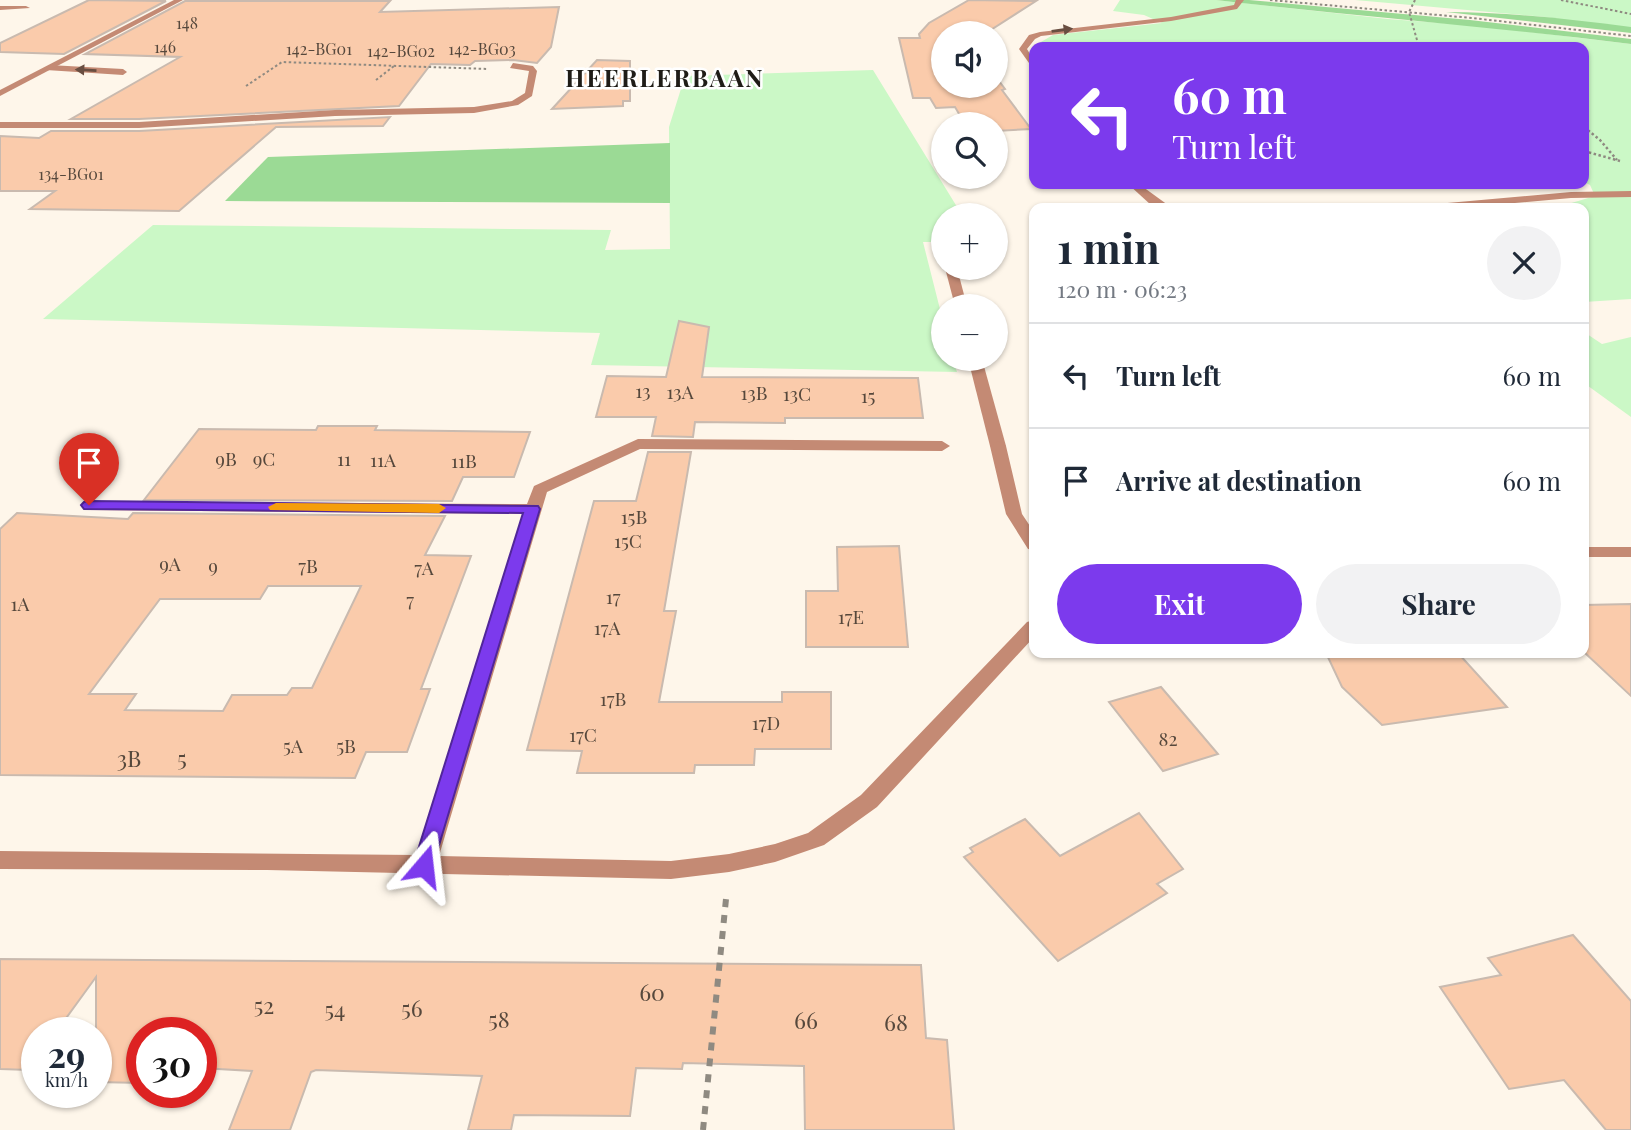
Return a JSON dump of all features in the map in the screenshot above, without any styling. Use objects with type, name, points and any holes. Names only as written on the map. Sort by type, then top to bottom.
[{"type":"street","points":[[0,93],[179,0]]},
{"type":"street","points":[[1029,59],[1023,49],[1032,37],[1040,34],[1195,16],[1237,7],[1241,0]]},
{"type":"street","points":[[0,8],[26,8]]},
{"type":"street","points":[[0,125],[193,122],[335,113],[489,109],[515,103],[529,94],[533,71],[530,68],[513,66]]},
{"type":"street","points":[[49,68],[123,72]]},
{"type":"street","points":[[1139,189],[1155,203]]},
{"type":"street","points":[[1481,203],[1570,195],[1631,194]]},
{"type":"street","points":[[978,371],[1014,514],[1029,537]]},
{"type":"street","points":[[424,866],[540,489],[638,444],[942,446]]},
{"type":"street","points":[[89,505],[532,509]]},
{"type":"street","points":[[1589,552],[1631,552]]},
{"type":"street","points":[[0,860],[268,861],[671,870],[729,863],[775,853],[816,839],[869,801],[1029,631]]},
{"type":"path","points":[[1265,0],[1409,12],[1631,36]]},
{"type":"path","points":[[1415,0],[1409,12],[1418,42]]},
{"type":"path","points":[[1561,0],[1631,14]]},
{"type":"path","points":[[193,122],[282,62],[488,69],[513,66]]},
{"type":"path","points":[[1589,131],[1618,160]]},
{"type":"path","points":[[1589,152],[1624,162]]},
{"type":"path","points":[[703,1130],[729,863]]},
{"type":"green space","points":[[1120,0],[1216,0],[1631,44],[1631,299],[1589,302],[1589,203],[1571,203],[1595,196],[1589,184],[1589,42],[1041,42],[1053,35],[1162,23],[1144,15],[1113,11]]},
{"type":"green space","points":[[1216,0],[1249,0],[1470,20],[1631,39],[1631,44],[1527,32]]},
{"type":"green space","points":[[1355,0],[1631,0],[1631,30],[1545,17]]},
{"type":"green space","points":[[1446,12],[1585,21],[1631,27],[1631,33]]},
{"type":"green space","points":[[873,70],[931,164],[931,189],[946,189],[955,203],[931,203],[931,242],[923,242],[936,294],[931,294],[931,371],[957,372],[591,365],[600,333],[43,319],[153,225],[611,230],[605,250],[670,249],[669,127],[685,76]]},
{"type":"green space","points":[[670,143],[670,203],[225,201],[268,157]]},
{"type":"green space","points":[[1589,335],[1602,344],[1631,337],[1631,417],[1589,387]]},
{"type":"building","points":[[89,0],[166,1],[64,54],[0,52],[0,43]]},
{"type":"building","points":[[969,0],[1036,1],[1005,21],[932,21]]},
{"type":"building","points":[[185,1],[390,1],[380,12],[559,7],[551,47],[537,63],[513,60],[475,61],[470,65],[431,64],[399,106],[139,119],[71,119],[180,57],[85,54]]},
{"type":"building","points":[[931,22],[931,98],[1008,98],[1029,129],[1008,130],[1008,112],[958,112],[955,107],[936,108],[930,98],[913,98],[899,38],[920,38],[919,34]]},
{"type":"building","points":[[597,60],[630,61],[630,101],[623,101],[623,106],[552,109]]},
{"type":"building","points":[[390,117],[383,126],[276,127],[179,211],[30,209],[55,191],[0,191],[0,136],[39,138],[51,131],[139,131]]},
{"type":"building","points":[[679,321],[709,327],[702,377],[918,378],[923,418],[785,418],[785,423],[695,422],[693,437],[652,436],[656,417],[596,417],[607,376],[666,377]]},
{"type":"building","points":[[318,426],[377,426],[375,430],[530,432],[514,477],[463,477],[452,501],[144,500],[199,429],[316,430]]},
{"type":"building","points":[[648,452],[691,452],[664,611],[676,611],[659,702],[782,702],[782,692],[831,692],[831,749],[755,749],[754,765],[695,765],[694,773],[577,773],[582,751],[527,750],[594,501],[636,501]]},
{"type":"building","points":[[17,513],[128,519],[133,513],[445,516],[425,555],[471,556],[421,689],[430,689],[407,752],[366,752],[355,778],[0,775],[0,529]],"holes":[[[268,586],[361,586],[312,688],[292,688],[287,695],[232,695],[223,711],[125,710],[136,694],[89,694],[160,599],[260,599]]]},
{"type":"building","points":[[899,546],[908,647],[806,647],[806,591],[838,591],[837,547]]},
{"type":"building","points":[[1631,604],[1631,696],[1589,657],[1589,605]]},
{"type":"building","points":[[1328,658],[1463,658],[1507,707],[1382,725],[1342,687]]},
{"type":"building","points":[[1161,687],[1218,754],[1163,771],[1109,702]]},
{"type":"building","points":[[1139,813],[1183,869],[1157,884],[1167,893],[1058,961],[964,857],[973,852],[970,848],[1025,819],[1060,856]]},
{"type":"building","points":[[1573,935],[1631,1001],[1631,1130],[1606,1130],[1564,1080],[1509,1089],[1440,987],[1501,975],[1488,958]]},
{"type":"building","points":[[0,959],[921,965],[926,1038],[947,1040],[954,1130],[805,1130],[804,1066],[683,1063],[682,1069],[636,1068],[630,1116],[514,1115],[511,1130],[468,1130],[482,1076],[316,1070],[311,1072],[290,1130],[229,1130],[252,1071],[217,1069],[217,1017],[126,1017],[126,1083],[112,1082],[112,1017],[96,1017],[96,977],[67,1017],[21,1017],[21,1070],[0,1069]]},
{"type":"slow traffic","points":[[276,507],[439,508]]},
{"type":"district","name":"HEERLERBAAN","points":[[665,77]]},
{"type":"route","points":[[89,505],[532,509],[424,866]]}]
